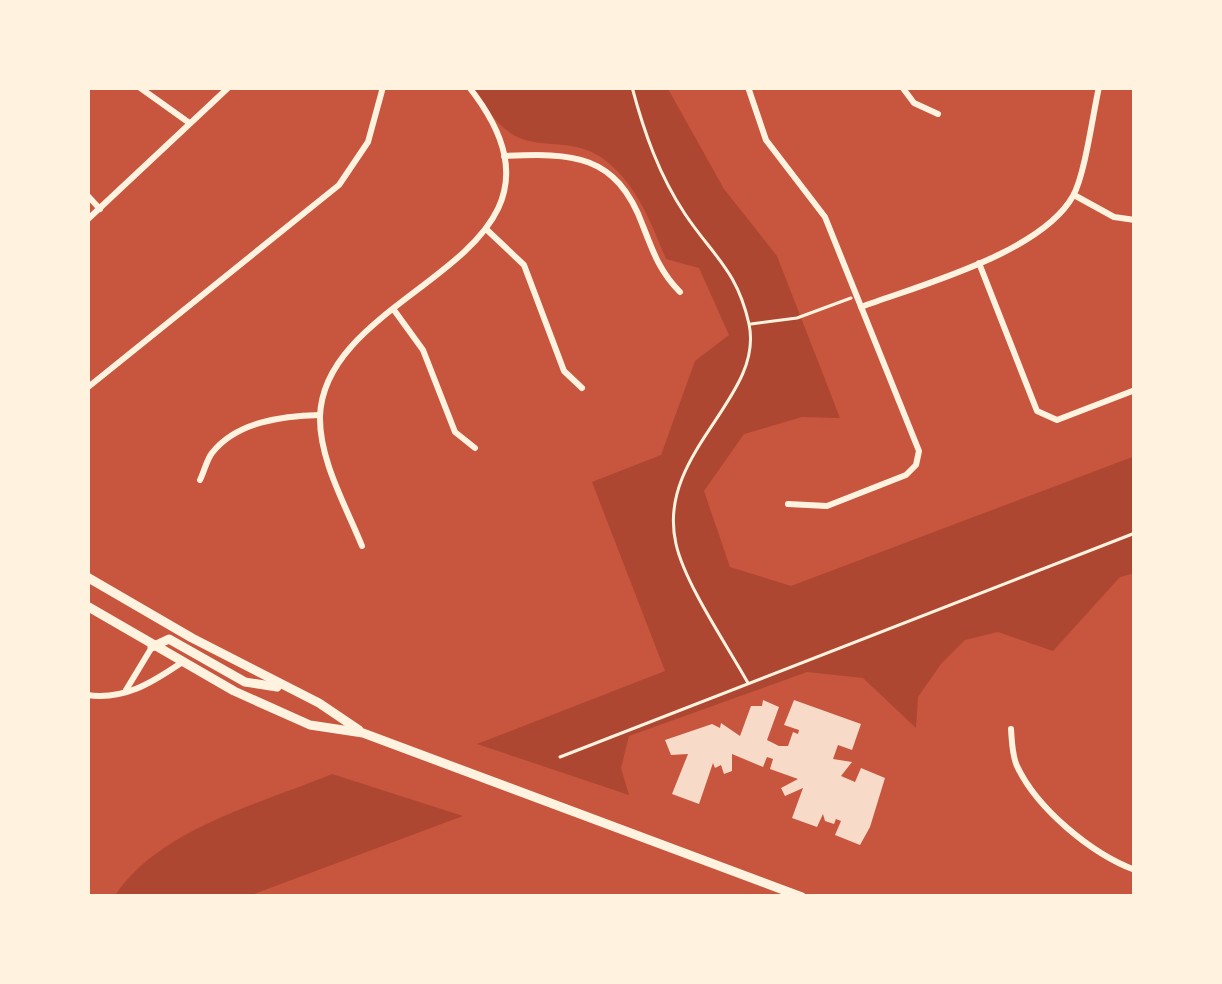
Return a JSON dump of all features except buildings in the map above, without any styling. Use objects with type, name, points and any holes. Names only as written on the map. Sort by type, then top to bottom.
[{"type":"main road","points":[[87,577],[319,703],[363,733]]},
{"type":"main road","points":[[87,606],[181,663],[310,725],[363,733],[802,897]]},
{"type":"main road","points":[[152,647],[169,639],[245,682],[287,688]]},
{"type":"street","points":[[140,87],[188,122]]},
{"type":"street","points":[[87,220],[229,87]]},
{"type":"street","points":[[87,388],[339,185],[368,142],[383,87]]},
{"type":"street","points":[[362,546],[326,457],[320,415],[328,383],[356,339],[463,255],[487,229],[502,194],[504,156],[492,116],[469,87]]},
{"type":"street","points":[[748,87],[766,140],[825,217],[919,451],[916,465],[906,475],[827,506],[788,504]]},
{"type":"street","points":[[902,87],[914,103],[938,114]]},
{"type":"street","points":[[861,307],[979,263],[1040,231],[1074,196],[1099,87]]},
{"type":"street","points":[[504,156],[563,154],[590,162],[610,175],[637,208],[662,274],[680,292]]},
{"type":"street","points":[[87,196],[100,209]]},
{"type":"street","points":[[1074,196],[1114,217],[1135,220]]},
{"type":"street","points":[[487,229],[524,265],[563,371],[581,388]]},
{"type":"street","points":[[979,263],[1037,411],[1058,420],[1135,391]]},
{"type":"street","points":[[394,310],[423,350],[455,433],[475,448]]},
{"type":"street","points":[[200,480],[212,453],[247,427],[284,416],[320,415]]},
{"type":"street","points":[[87,697],[111,698],[126,690],[152,647]]},
{"type":"street","points":[[126,690],[138,691],[181,663]]},
{"type":"street","points":[[1011,729],[1015,761],[1052,810],[1107,860],[1135,870]]},
{"type":"path","points":[[632,87],[660,168],[688,219],[728,267],[749,324],[747,366],[689,460],[677,491],[674,518],[680,560],[748,682]]},
{"type":"path","points":[[749,324],[796,318],[858,295]]},
{"type":"path","points":[[560,757],[1135,532]]},
{"type":"shaded area","points":[[469,87],[667,87],[724,189],[777,256],[840,418],[802,417],[744,434],[704,491],[730,567],[791,586],[1135,456],[1135,573],[1120,577],[1053,651],[998,632],[965,640],[918,697],[916,728],[863,678],[807,672],[629,736],[621,768],[629,795],[477,744],[665,671],[592,482],[661,455],[695,361],[729,335],[699,268],[666,259],[641,204],[614,168],[581,148],[514,135]]},
{"type":"shaded area","points":[[332,774],[463,816],[246,897],[114,897],[133,873],[183,836]]}]
